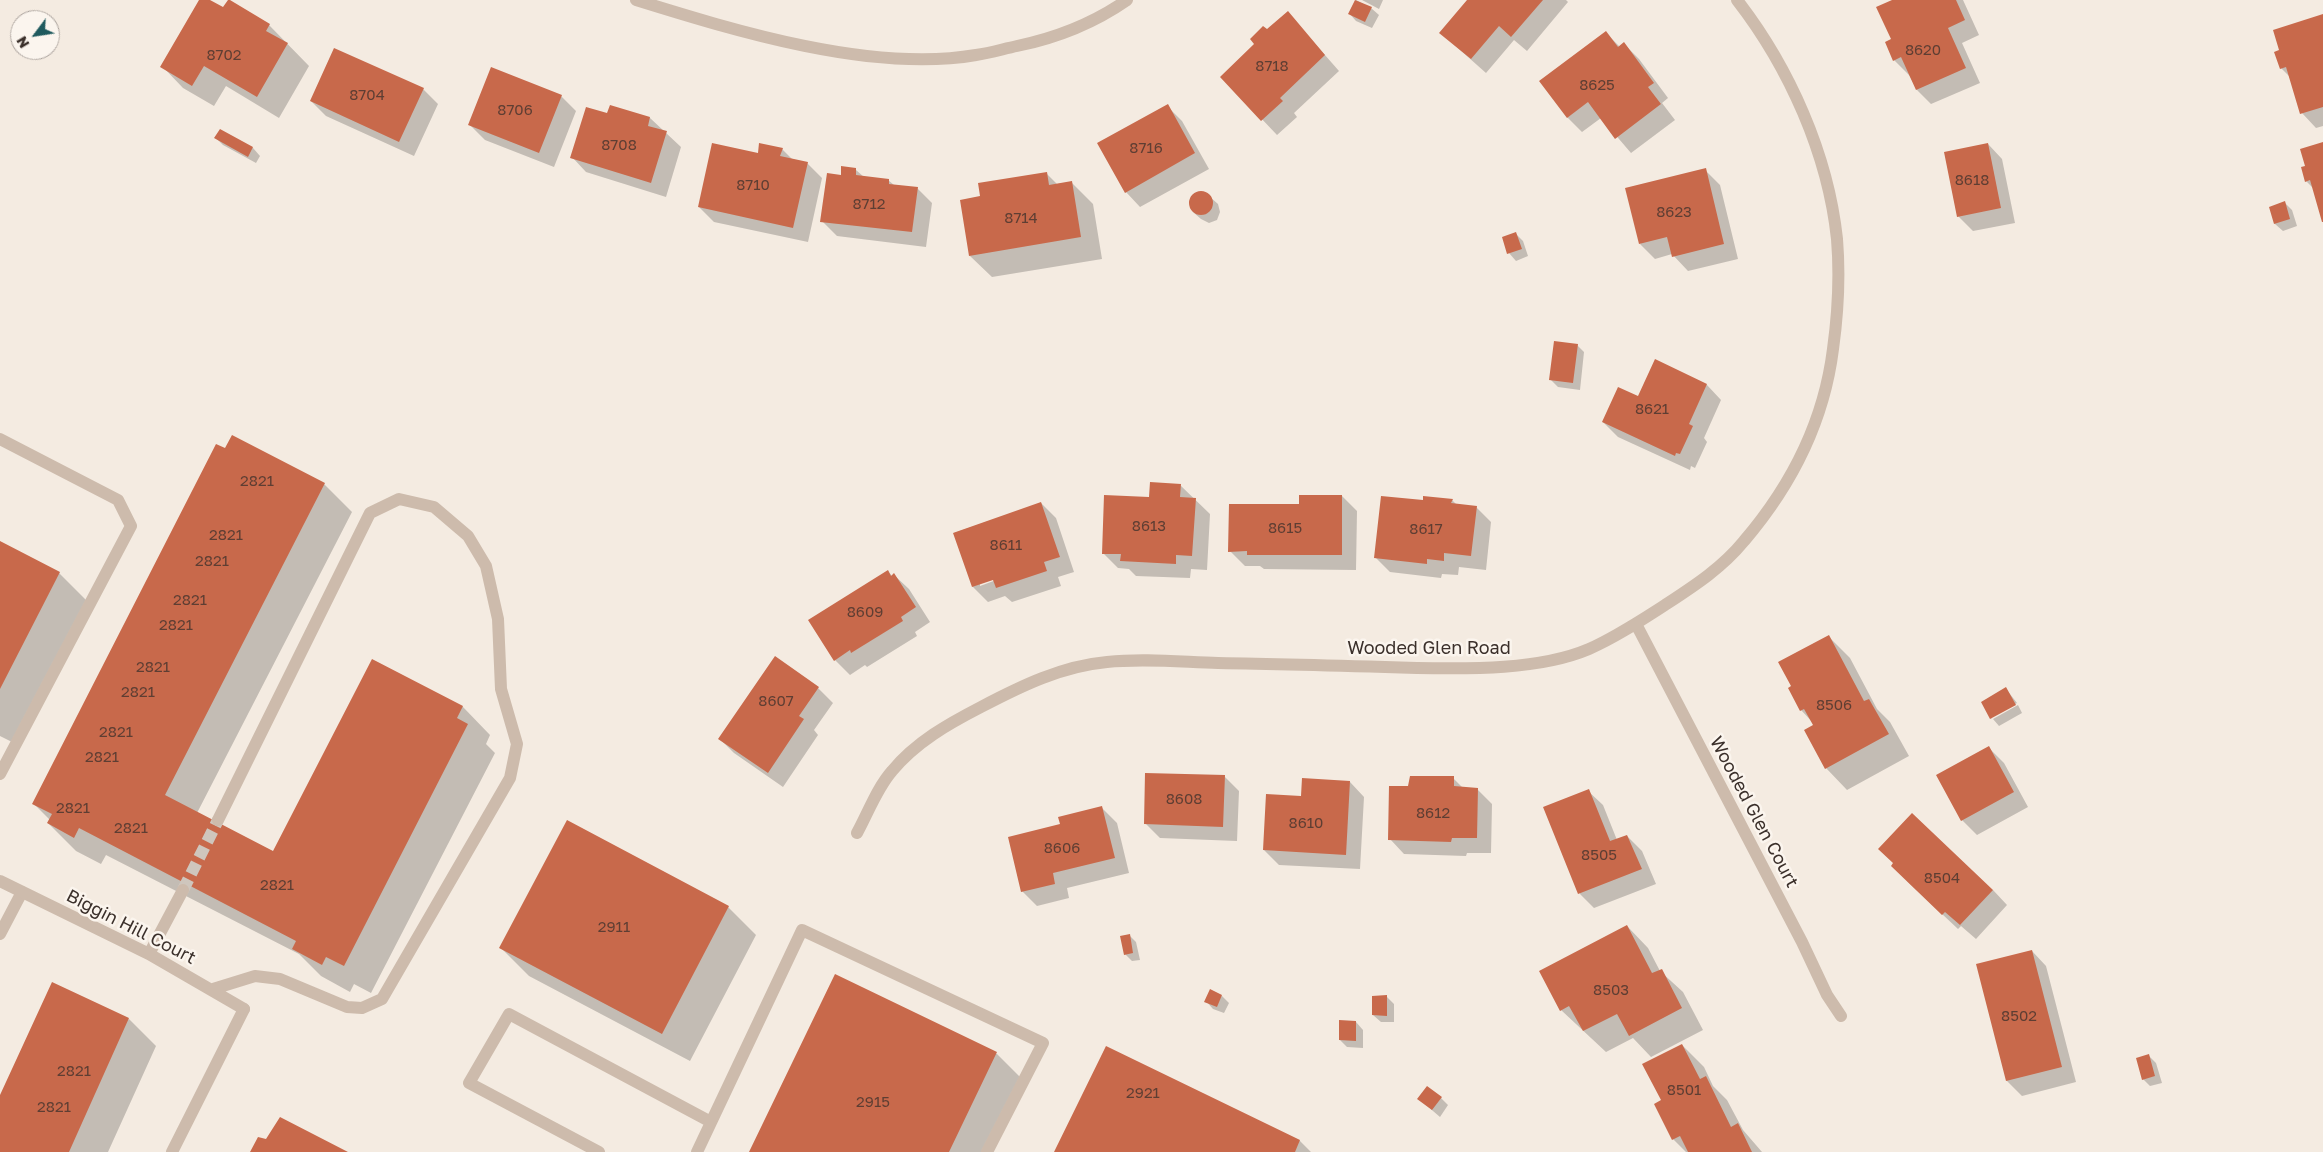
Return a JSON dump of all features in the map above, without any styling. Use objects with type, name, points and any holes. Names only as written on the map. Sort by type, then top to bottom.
[{"type":"street","points":[[636,0],[719,25],[821,48],[881,57],[928,59],[975,56],[1042,41],[1080,27],[1127,0]]},
{"type":"street","name":"Wooded Glen Road","points":[[857,833],[888,775],[910,750],[950,724],[1023,685],[1055,673],[1106,662],[1161,661],[1440,669],[1504,667],[1536,663],[1586,650],[1636,624],[1712,574],[1738,549],[1762,519],[1786,484],[1805,448],[1820,409],[1831,367],[1839,308],[1837,239],[1828,191],[1815,146],[1798,102],[1777,61],[1737,0]]},
{"type":"street","points":[[0,438],[118,500],[131,526],[0,774]]},
{"type":"street","points":[[213,989],[254,976],[280,979],[347,1007],[362,1008],[382,999],[510,778],[517,744],[501,689],[498,619],[486,566],[468,536],[434,507],[399,499],[370,513],[218,820]]},
{"type":"street","name":"Wooded Glen Court","points":[[1636,624],[1802,942],[1827,994],[1841,1016]]},
{"type":"street","name":"Biggin Hill Court","points":[[0,881],[149,954],[213,989],[244,1010],[172,1152]]},
{"type":"street","points":[[149,954],[183,890]]},
{"type":"street","points":[[0,934],[22,892]]},
{"type":"street","points":[[696,1152],[802,930],[1043,1043],[987,1152]]},
{"type":"street","points":[[599,1152],[470,1083],[509,1014],[711,1122]]},
{"type":"building","points":[[199,0],[210,0],[223,7],[230,0],[270,24],[266,31],[288,43],[257,97],[204,66],[192,86],[160,67]]},
{"type":"building","points":[[1355,0],[1372,7],[1365,22],[1348,14]]},
{"type":"building","points":[[1467,0],[1543,0],[1511,37],[1499,26],[1471,59],[1439,33]]},
{"type":"building","points":[[1892,0],[1956,0],[1965,20],[1948,28],[1966,68],[1916,90],[1901,57],[1893,61],[1885,42],[1891,39],[1876,7]]},
{"type":"building","points":[[1288,11],[1325,55],[1280,98],[1283,101],[1261,121],[1220,77],[1254,44],[1250,39],[1263,26],[1267,29]]},
{"type":"building","points":[[2323,14],[2323,107],[2300,114],[2286,67],[2280,69],[2274,52],[2279,50],[2273,30]]},
{"type":"building","points":[[1606,31],[1618,47],[1624,42],[1654,83],[1648,87],[1661,104],[1615,139],[1588,102],[1567,118],[1539,81]]},
{"type":"building","points":[[334,48],[424,88],[399,142],[310,101]]},
{"type":"building","points":[[491,67],[562,95],[539,153],[468,125]]},
{"type":"building","points":[[1168,104],[1195,153],[1125,193],[1097,143]]},
{"type":"building","points":[[610,105],[650,117],[648,126],[667,131],[651,183],[570,158],[586,107],[607,113]]},
{"type":"building","points":[[220,129],[253,147],[248,157],[214,138]]},
{"type":"building","points":[[2323,142],[2322,222],[2310,180],[2305,182],[2301,167],[2305,166],[2300,149]]},
{"type":"building","points":[[712,143],[758,153],[759,143],[783,148],[780,156],[808,162],[793,228],[698,207]]},
{"type":"building","points":[[1988,143],[2001,208],[1957,217],[1944,152]]},
{"type":"building","points":[[841,166],[856,168],[856,175],[889,179],[889,184],[918,187],[912,232],[820,222],[827,173],[841,175]]},
{"type":"building","points":[[1706,168],[1724,244],[1672,257],[1667,237],[1639,244],[1625,188]]},
{"type":"building","points":[[1047,172],[1049,185],[1072,181],[1081,237],[969,256],[960,200],[980,196],[978,183]]},
{"type":"building","points":[[1196,191],[1206,191],[1213,198],[1213,208],[1206,215],[1196,215],[1189,208],[1189,198]]},
{"type":"building","points":[[2285,201],[2290,219],[2274,224],[2269,207]]},
{"type":"building","points":[[1516,232],[1522,249],[1507,254],[1502,237]]},
{"type":"building","points":[[1554,341],[1578,344],[1573,383],[1549,380]]},
{"type":"building","points":[[1655,359],[1707,384],[1689,424],[1693,426],[1680,454],[1676,453],[1675,456],[1602,422],[1618,387],[1638,396]]},
{"type":"building","points":[[232,435],[325,483],[165,795],[273,851],[372,659],[463,706],[457,718],[468,724],[344,966],[326,957],[322,965],[292,949],[296,941],[79,828],[74,838],[47,823],[52,814],[32,804],[216,444],[225,448]]},
{"type":"building","points":[[1150,482],[1181,484],[1180,497],[1196,498],[1192,556],[1176,555],[1176,564],[1120,561],[1121,554],[1102,554],[1104,495],[1149,497]]},
{"type":"building","points":[[1299,495],[1342,495],[1342,555],[1247,555],[1247,551],[1228,552],[1229,504],[1299,504]]},
{"type":"building","points":[[1381,496],[1423,500],[1423,496],[1453,499],[1451,503],[1477,506],[1471,556],[1444,553],[1444,561],[1427,559],[1427,564],[1374,558]]},
{"type":"building","points":[[1041,502],[1060,557],[1044,562],[1047,571],[996,588],[993,580],[972,587],[953,533]]},
{"type":"building","points":[[0,541],[60,572],[0,689]]},
{"type":"building","points":[[888,570],[891,576],[894,573],[916,607],[901,617],[903,621],[851,653],[850,650],[834,661],[808,620]]},
{"type":"building","points":[[1829,635],[1864,701],[1869,699],[1889,734],[1825,769],[1804,730],[1813,725],[1804,709],[1800,711],[1788,688],[1791,686],[1778,662]]},
{"type":"building","points":[[775,656],[819,687],[799,716],[804,719],[768,773],[718,739]]},
{"type":"building","points":[[2006,687],[2016,705],[1990,719],[1981,702]]},
{"type":"building","points":[[1989,746],[2014,792],[1961,821],[1936,775]]},
{"type":"building","points":[[1145,773],[1225,775],[1223,827],[1144,824]]},
{"type":"building","points":[[1410,776],[1454,776],[1454,786],[1478,788],[1477,838],[1452,838],[1451,842],[1388,840],[1389,786],[1408,786]]},
{"type":"building","points":[[1302,778],[1350,781],[1346,855],[1263,850],[1266,794],[1301,796]]},
{"type":"building","points":[[1589,789],[1610,841],[1627,835],[1642,869],[1578,894],[1543,807]]},
{"type":"building","points":[[1102,806],[1115,858],[1053,873],[1055,884],[1021,892],[1008,837],[1060,824],[1058,817]]},
{"type":"building","points":[[1912,813],[1993,890],[1960,925],[1945,912],[1942,915],[1891,866],[1893,863],[1878,849]]},
{"type":"building","points":[[567,820],[729,906],[662,1034],[499,948]]},
{"type":"building","points":[[1627,925],[1652,973],[1662,969],[1682,1008],[1629,1036],[1617,1014],[1583,1031],[1569,1006],[1560,1011],[1539,971]]},
{"type":"building","points":[[1130,934],[1133,953],[1124,955],[1120,936]]},
{"type":"building","points":[[2032,950],[2062,1067],[2006,1081],[1976,964]]},
{"type":"building","points":[[835,974],[997,1052],[949,1152],[749,1152]]},
{"type":"building","points":[[52,982],[129,1018],[69,1152],[0,1152],[0,1095]]},
{"type":"building","points":[[1210,989],[1222,995],[1217,1007],[1204,1002]]},
{"type":"building","points":[[1387,995],[1387,1016],[1372,1015],[1372,996]]},
{"type":"building","points":[[1339,1020],[1356,1021],[1356,1041],[1339,1040]]},
{"type":"building","points":[[1682,1044],[1700,1079],[1706,1076],[1731,1127],[1738,1123],[1752,1152],[1688,1152],[1680,1136],[1672,1140],[1654,1104],[1661,1100],[1642,1064]]},
{"type":"building","points":[[1106,1046],[1300,1140],[1295,1152],[1054,1152]]},
{"type":"building","points":[[2149,1054],[2155,1076],[2142,1080],[2136,1058]]},
{"type":"building","points":[[1427,1086],[1442,1097],[1432,1110],[1417,1099]]},
{"type":"building","points":[[280,1117],[348,1152],[250,1152],[258,1137],[266,1139]]},
{"type":"tunnel","points":[[183,890],[218,820]]}]
